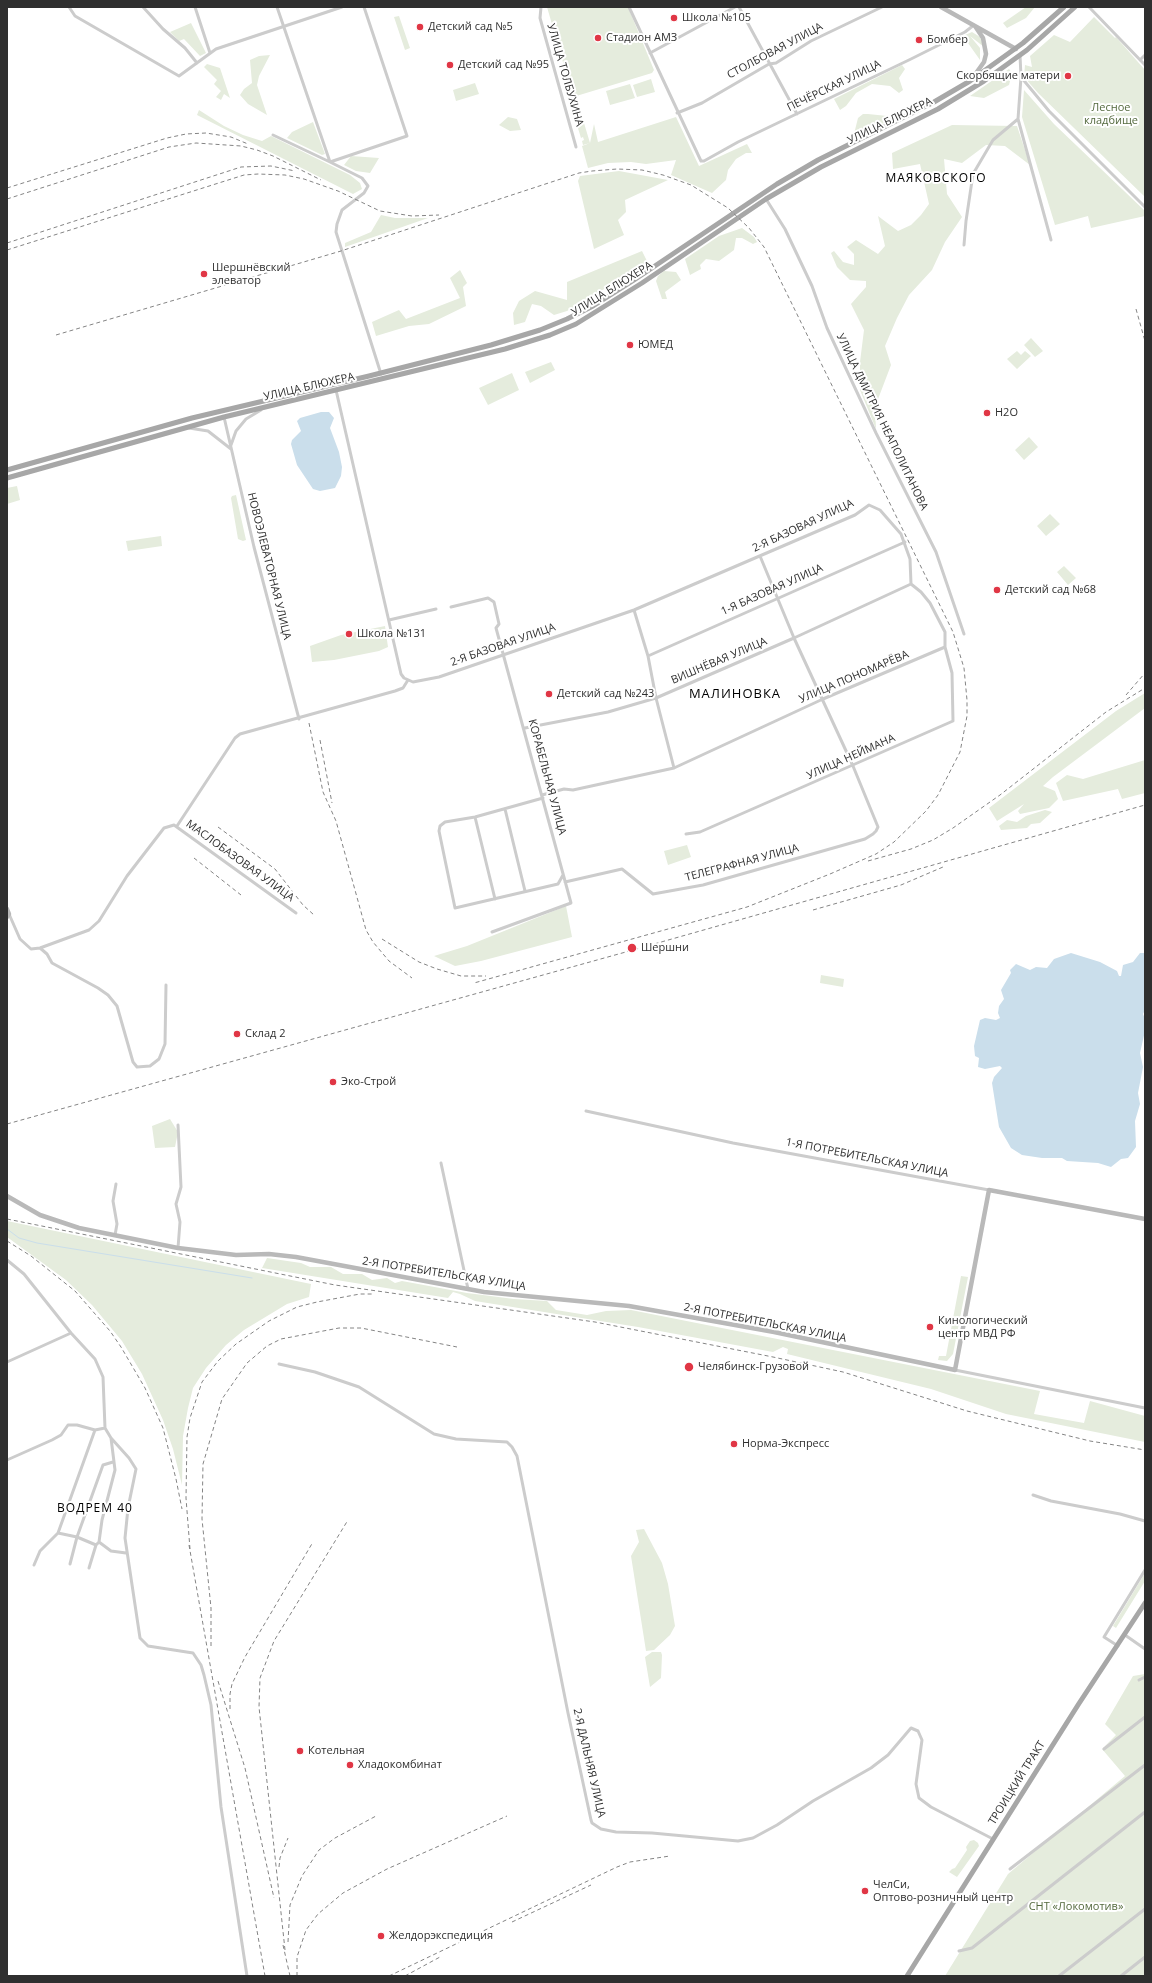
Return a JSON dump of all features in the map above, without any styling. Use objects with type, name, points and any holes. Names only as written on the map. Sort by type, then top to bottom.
[{"type":"main road","name":"УЛИЦА БЛЮХЕРА","points":[[7,478],[224,417],[336,392],[381,376],[540,330],[567,319],[593,306],[634,280],[777,184],[818,160],[934,102],[970,81],[1016,49],[1064,7]]},
{"type":"main road","name":"УЛИЦА БЛЮХЕРА","points":[[7,470],[192,418],[334,384],[381,376],[505,350],[550,335],[576,324],[642,283],[766,200],[821,166],[960,96],[1020,55],[1075,7]]},
{"type":"main road","points":[[1016,49],[1020,55]]},
{"type":"main road","name":"ТРОИЦКИЙ ТРАКТ","points":[[908,1976],[993,1839],[1145,1603]]},
{"type":"street","points":[[69,7],[75,16],[179,76],[216,49],[342,7]]},
{"type":"street","points":[[143,7],[168,34],[185,48],[197,62]]},
{"type":"street","points":[[195,7],[210,53]]},
{"type":"street","points":[[277,7],[330,162]]},
{"type":"street","points":[[330,162],[408,136],[364,7]]},
{"type":"street","name":"УЛИЦА ТОЛБУХИНА","points":[[541,7],[540,18],[576,147]]},
{"type":"street","points":[[629,7],[677,113]]},
{"type":"street","points":[[650,53],[735,7]]},
{"type":"street","points":[[739,7],[797,114]]},
{"type":"street","name":"СТОЛБОВАЯ УЛИЦА","points":[[677,113],[702,103],[769,64],[776,63],[812,41],[882,7]]},
{"type":"street","points":[[941,7],[1016,49]]},
{"type":"street","points":[[1090,7],[1145,65]]},
{"type":"street","points":[[970,81],[984,62],[986,54],[983,38],[974,25]]},
{"type":"street","name":"ПЕЧЁРСКАЯ УЛИЦА","points":[[677,113],[700,161],[704,161],[738,142],[938,46],[965,32],[974,25]]},
{"type":"street","points":[[1020,55],[1021,77],[1018,119],[1051,240]]},
{"type":"street","points":[[1140,60],[1145,55]]},
{"type":"street","points":[[1021,77],[1038,100],[1145,207]]},
{"type":"street","points":[[964,245],[973,174],[993,140],[1018,119]]},
{"type":"street","points":[[273,135],[362,178],[368,186],[364,193],[342,210],[336,232],[381,376]]},
{"type":"street","name":"УЛИЦА ДМИТРИЯ НЕАПОЛИТАНОВА","points":[[766,200],[785,229],[812,286],[830,335],[876,433],[936,552],[964,634]]},
{"type":"street","points":[[177,826],[235,738],[240,734],[399,690],[403,688],[408,680],[401,674],[334,384]]},
{"type":"street","points":[[184,428],[208,431],[230,449],[236,431],[246,419],[264,408]]},
{"type":"street","name":"НОВОЭЛЕВАТОРНАЯ УЛИЦА","points":[[224,417],[230,449],[298,719]]},
{"type":"street","name":"2-Я БАЗОВАЯ УЛИЦА","points":[[408,680],[418,682],[439,677],[634,610],[855,515],[869,505],[880,510],[905,542]]},
{"type":"street","points":[[905,542],[910,559],[911,584],[921,592],[938,616],[945,632],[945,647]]},
{"type":"street","name":"1-Я БАЗОВАЯ УЛИЦА","points":[[648,656],[905,542]]},
{"type":"street","points":[[760,556],[794,638],[854,766]]},
{"type":"street","name":"ВИШНЁВАЯ УЛИЦА","points":[[524,728],[608,712],[656,698],[794,638],[911,584]]},
{"type":"street","name":"КОРАБЕЛЬНАЯ УЛИЦА","points":[[451,607],[488,598],[494,602],[499,624],[496,628],[505,655],[571,903],[492,932]]},
{"type":"street","points":[[389,620],[436,609]]},
{"type":"street","points":[[634,610],[648,656],[656,698],[674,768]]},
{"type":"street","name":"УЛИЦА ПОНОМАРЁВА","points":[[495,899],[456,908],[439,831],[440,826],[445,822],[475,817],[505,809],[564,789],[572,790],[674,768],[823,699],[945,647]]},
{"type":"street","name":"УЛИЦА НЕЙМАНА","points":[[686,834],[700,832],[854,766],[953,721],[952,673],[945,647]]},
{"type":"street","name":"ТЕЛЕГРАФНАЯ УЛИЦА","points":[[565,882],[622,869],[653,894],[703,885],[865,839],[874,834],[878,827],[854,766]]},
{"type":"street","points":[[505,809],[525,891]]},
{"type":"street","points":[[475,817],[495,899],[558,884],[563,875]]},
{"type":"street","name":"МАСЛОБАЗОВАЯ УЛИЦА","points":[[40,948],[77,936],[94,927],[127,876],[164,828],[174,824],[296,913]]},
{"type":"street","points":[[7,908],[8,915],[23,943],[31,949],[40,948],[48,954],[52,963],[98,988],[117,1006],[133,1062],[137,1067],[150,1066],[159,1059],[164,1044],[166,985]]},
{"type":"street","name":"1-Я ПОТРЕБИТЕЛЬСКАЯ УЛИЦА","points":[[586,1111],[733,1143],[1145,1219]]},
{"type":"street","points":[[178,1125],[181,1187],[176,1204],[180,1222],[178,1248]]},
{"type":"street","points":[[441,1163],[468,1289]]},
{"type":"street","points":[[115,1236],[117,1224],[113,1201],[116,1184]]},
{"type":"street","points":[[955,1370],[989,1190]]},
{"type":"street","name":"2-Я ПОТРЕБИТЕЛЬСКАЯ УЛИЦА","points":[[7,1196],[49,1219],[79,1228],[178,1248],[236,1256],[270,1254],[296,1257],[468,1289],[516,1296],[585,1301],[666,1312],[1145,1408]]},
{"type":"street","points":[[7,1260],[24,1274],[71,1333],[95,1359],[101,1370],[105,1428],[111,1438],[129,1458],[136,1469],[128,1508],[125,1538],[126,1553],[140,1638],[148,1646],[193,1653],[201,1665],[211,1705],[221,1807],[247,1976]]},
{"type":"street","points":[[7,1362],[71,1333]]},
{"type":"street","name":"2-Я ДАЛЬНЯЯ УЛИЦА","points":[[279,1364],[315,1372],[360,1388],[434,1434],[456,1439],[507,1442],[512,1447],[518,1456],[568,1713],[592,1823],[616,1832],[652,1832],[738,1841],[753,1838],[870,1768],[888,1755],[911,1728],[918,1731],[922,1740],[916,1784],[919,1798],[931,1807],[993,1839]]},
{"type":"street","points":[[7,1460],[61,1435],[68,1426],[77,1425],[95,1430],[105,1428]]},
{"type":"street","points":[[34,1565],[40,1551],[58,1532],[95,1430]]},
{"type":"street","points":[[89,1568],[97,1543],[115,1470],[111,1438]]},
{"type":"street","points":[[70,1564],[77,1537],[103,1465],[113,1462]]},
{"type":"street","points":[[1033,1495],[1051,1501],[1120,1514],[1145,1521]]},
{"type":"street","points":[[58,1532],[97,1543],[111,1550],[126,1553]]},
{"type":"street","points":[[1118,1646],[1104,1638],[1145,1570]]},
{"type":"street","points":[[1125,1635],[1145,1649]]},
{"type":"street","points":[[1139,1680],[1145,1677]]},
{"type":"street","points":[[1104,1748],[1145,1717]]},
{"type":"street","points":[[1010,1869],[1145,1765]]},
{"type":"street","points":[[959,1951],[972,1948],[1145,1812]]},
{"type":"street","points":[[1059,1976],[1145,1908]]},
{"type":"street","points":[[1121,1976],[1145,1957]]},
{"type":"green space","name":"Стадион АМЗ","points":[[547,7],[628,7],[654,70],[652,73],[573,97]]},
{"type":"green space","points":[[1026,7],[1035,7],[1026,18],[1007,28],[1003,23]]},
{"type":"green space","points":[[399,16],[410,48],[405,50],[394,17]]},
{"type":"green space","name":"Лесное кладбище","points":[[1094,17],[1115,38],[1116,37],[1145,70],[1145,197],[1038,93],[1024,77],[1025,65],[1032,67],[1030,56],[1054,35],[1070,42]]},
{"type":"green space","points":[[191,23],[206,53],[200,56],[184,39],[179,41],[170,32]]},
{"type":"green space","points":[[972,32],[980,37],[984,47],[970,36],[980,48],[980,60],[963,36]]},
{"type":"green space","points":[[270,55],[259,76],[257,85],[267,115],[248,104],[240,95],[244,89],[252,83],[250,60],[259,56]]},
{"type":"green space","points":[[207,64],[220,68],[230,98],[224,94],[221,100],[216,97],[221,91],[214,84],[217,80],[204,67]]},
{"type":"green space","points":[[902,65],[905,69],[899,78],[903,90],[899,93],[890,86],[872,84],[856,93],[846,106],[840,110],[834,99]]},
{"type":"green space","points":[[1009,69],[1012,73],[1009,85],[984,98],[970,96]]},
{"type":"green space","points":[[651,79],[655,92],[637,97],[633,85]]},
{"type":"green space","points":[[475,83],[479,94],[456,101],[453,90]]},
{"type":"green space","points":[[630,84],[635,98],[610,105],[606,91]]},
{"type":"green space","points":[[1024,90],[1054,124],[1145,211],[1145,216],[1091,228],[1088,216],[1055,225],[1022,117]]},
{"type":"green space","points":[[199,110],[224,126],[243,135],[262,141],[271,136],[350,175],[360,183],[362,189],[353,194],[197,115]]},
{"type":"green space","points":[[863,114],[897,117],[853,138],[858,118]]},
{"type":"green space","points":[[508,117],[517,119],[521,130],[510,131],[499,125]]},
{"type":"green space","points":[[676,117],[699,166],[747,144],[752,153],[746,153],[736,159],[728,170],[726,180],[712,193],[671,175],[676,160],[646,164],[631,162],[608,163],[588,168],[582,146],[590,143],[594,124],[598,142]]},
{"type":"green space","points":[[313,122],[325,154],[322,155],[287,138],[292,132]]},
{"type":"green space","points":[[584,123],[590,143],[583,145],[582,141],[584,140],[583,137],[581,138],[577,125]]},
{"type":"green space","points":[[952,125],[1017,126],[1030,165],[1005,146],[986,145],[962,163],[944,159],[947,194],[962,217],[945,242],[932,270],[909,295],[885,346],[891,365],[875,407],[876,429],[860,390],[860,362],[864,330],[851,304],[866,287],[866,281],[850,280],[837,267],[831,253],[834,251],[843,262],[854,265],[854,254],[847,247],[856,240],[878,254],[885,246],[878,216],[898,231],[911,225],[921,215],[929,204],[920,164],[893,169],[892,153]]},
{"type":"green space","points":[[351,156],[379,158],[370,173],[356,171],[344,165]]},
{"type":"green space","points":[[619,171],[668,180],[625,200],[626,212],[618,220],[624,235],[594,249],[578,181],[580,176]]},
{"type":"green space","points":[[381,215],[395,218],[428,218],[345,247],[345,243],[371,232]]},
{"type":"green space","points":[[742,228],[754,237],[757,242],[753,244],[742,238],[736,238],[734,250],[719,261],[706,259],[700,265],[701,269],[690,275],[685,259],[719,236]]},
{"type":"green space","points":[[642,251],[648,263],[567,311],[554,315],[541,306],[532,304],[525,322],[514,325],[513,313],[519,301],[535,291],[567,300],[567,282]]},
{"type":"green space","points":[[460,270],[467,283],[463,287],[466,306],[429,324],[409,326],[376,336],[372,322],[399,310],[406,319],[460,298],[450,278]]},
{"type":"green space","points":[[664,271],[676,272],[681,280],[665,292],[667,299],[662,299],[656,281],[658,276]]},
{"type":"green space","points":[[1031,338],[1043,351],[1035,357],[1024,345]]},
{"type":"green space","points":[[1017,351],[1021,355],[1025,351],[1031,356],[1017,369],[1007,359]]},
{"type":"green space","points":[[551,362],[555,370],[530,383],[525,372]]},
{"type":"green space","points":[[512,373],[519,390],[488,405],[479,388]]},
{"type":"green space","points":[[1029,437],[1038,447],[1024,460],[1015,450]]},
{"type":"green space","points":[[17,486],[20,500],[7,504],[7,488]]},
{"type":"green space","points":[[236,495],[246,540],[243,541],[238,539],[231,498],[232,496]]},
{"type":"green space","points":[[1050,514],[1060,524],[1046,536],[1037,526]]},
{"type":"green space","points":[[161,536],[162,546],[128,551],[126,541]]},
{"type":"green space","points":[[1064,566],[1076,578],[1068,585],[1057,572]]},
{"type":"green space","points":[[385,626],[388,647],[379,651],[334,660],[312,662],[310,646],[341,635]]},
{"type":"green space","points":[[1145,693],[1145,708],[1043,786],[1055,791],[1058,799],[1049,808],[1020,814],[1018,811],[1024,804],[997,821],[989,808],[1116,711]]},
{"type":"green space","points":[[1145,760],[1145,793],[1122,799],[1118,789],[1063,801],[1056,783],[1067,775],[1083,779]]},
{"type":"green space","points":[[1045,810],[1052,812],[1040,823],[1031,824],[1027,828],[1001,830],[999,826],[1007,820],[1017,822],[1026,816]]},
{"type":"green space","points":[[687,845],[691,857],[668,865],[664,851]]},
{"type":"green space","points":[[566,906],[572,937],[481,961],[455,966],[434,956],[467,946]]},
{"type":"green space","points":[[821,975],[844,979],[843,987],[820,983]]},
{"type":"green space","points":[[170,1119],[178,1132],[175,1147],[155,1148],[152,1126]]},
{"type":"green space","points":[[7,1221],[311,1284],[309,1297],[287,1304],[244,1330],[226,1345],[206,1368],[193,1388],[183,1436],[182,1485],[173,1449],[163,1420],[142,1374],[122,1341],[92,1305],[66,1280],[7,1237]]},
{"type":"green space","points":[[267,1258],[301,1263],[310,1267],[331,1267],[343,1274],[362,1274],[372,1280],[387,1278],[395,1283],[402,1281],[467,1293],[514,1299],[547,1301],[556,1310],[587,1315],[606,1311],[631,1310],[1040,1391],[1034,1414],[1084,1423],[1090,1401],[1145,1416],[1145,1442],[1006,1414],[931,1389],[787,1354],[788,1349],[783,1347],[773,1352],[638,1327],[475,1301],[453,1292],[448,1298],[262,1268]]},
{"type":"green space","points":[[961,1276],[968,1277],[953,1354],[947,1361],[938,1360],[939,1356],[946,1356]]},
{"type":"green space","points":[[644,1529],[662,1563],[668,1584],[675,1626],[670,1635],[654,1650],[646,1651],[631,1556],[639,1542],[636,1530]]},
{"type":"green space","points":[[1145,1573],[1145,1581],[1116,1628],[1113,1626]]},
{"type":"green space","points":[[652,1652],[661,1652],[661,1678],[650,1687],[645,1657]]},
{"type":"green space","name":"СНТ «Локомотив»","points":[[1145,1674],[1145,1976],[945,1976],[1008,1874],[1125,1776],[1102,1749],[1116,1735],[1105,1724],[1133,1676]]},
{"type":"green space","points":[[974,1840],[979,1846],[957,1877],[949,1872],[955,1868],[967,1850],[966,1847],[970,1841]]},
{"type":"water","points":[[321,412],[329,412],[334,418],[330,428],[339,452],[342,467],[341,476],[335,488],[320,491],[313,489],[297,465],[291,444],[292,440],[301,431],[297,421],[300,418]]},
{"type":"water","points":[[1071,953],[1100,962],[1117,971],[1119,976],[1121,976],[1123,965],[1133,962],[1140,953],[1145,953],[1145,1010],[1143,1014],[1145,1019],[1145,1031],[1140,1053],[1143,1067],[1138,1093],[1140,1104],[1135,1121],[1136,1147],[1128,1158],[1121,1159],[1111,1167],[1098,1163],[1067,1161],[1062,1158],[1042,1158],[1022,1155],[1011,1148],[999,1127],[992,1083],[994,1077],[1002,1068],[1000,1066],[985,1069],[978,1067],[979,1058],[975,1056],[974,1046],[980,1020],[985,1018],[996,1020],[1000,1018],[998,1013],[999,1006],[1004,999],[1001,990],[1011,973],[1010,970],[1016,964],[1030,970],[1036,967],[1047,968],[1054,959]]},
{"type":"waterway","points":[[7,1229],[19,1238],[37,1243],[252,1278]]},
{"type":"railway","points":[[7,188],[167,138],[186,134],[206,133],[231,137],[248,144]]},
{"type":"railway","points":[[7,199],[169,147],[196,143],[241,146],[257,150],[273,156],[321,180]]},
{"type":"railway","points":[[7,243],[241,167],[271,166],[295,171]]},
{"type":"railway","points":[[56,335],[341,251],[579,173],[592,171],[617,169],[642,170],[663,175],[691,185],[728,208],[749,228],[764,247],[953,632],[964,668],[967,700],[967,716],[960,752],[938,795],[926,811],[894,842],[876,854],[747,907],[474,983]]},
{"type":"railway","points":[[7,250],[244,175],[285,175],[304,179],[338,191],[380,211],[412,216],[439,215]]},
{"type":"railway","points":[[1136,309],[1145,341]]},
{"type":"railway","points":[[1126,695],[1145,673]]},
{"type":"railway","points":[[868,861],[911,849],[933,840],[953,828],[1000,795],[1106,712],[1145,688]]},
{"type":"railway","points":[[309,723],[323,792],[336,821],[366,930],[373,942],[389,961],[412,978]]},
{"type":"railway","points":[[320,740],[332,803]]},
{"type":"railway","points":[[7,1124],[633,950],[1145,805]]},
{"type":"railway","points":[[218,827],[275,869],[303,905],[314,915]]},
{"type":"railway","points":[[194,858],[241,895]]},
{"type":"railway","points":[[813,910],[901,885],[943,867]]},
{"type":"railway","points":[[382,939],[419,962],[437,969],[461,976],[486,976]]},
{"type":"railway","points":[[7,1219],[335,1285],[595,1322],[773,1357],[843,1372],[967,1411],[1090,1441],[1145,1450]]},
{"type":"railway","points":[[7,1241],[31,1256],[75,1291],[110,1331],[121,1347],[145,1388],[163,1428],[182,1509]]},
{"type":"railway","points":[[190,1549],[186,1498],[187,1437],[190,1418],[202,1382],[218,1361],[236,1344],[269,1321],[297,1307],[360,1294],[372,1294]]},
{"type":"railway","points":[[211,1646],[211,1608],[202,1519],[203,1464],[222,1399],[247,1363],[267,1346],[281,1339],[339,1328],[361,1328],[457,1347]]},
{"type":"railway","points":[[285,1950],[259,1707],[260,1678],[274,1641],[348,1520]]},
{"type":"railway","points":[[230,1709],[232,1684],[245,1657],[313,1542]]},
{"type":"railway","points":[[189,1545],[265,1976]]},
{"type":"railway","points":[[218,1681],[245,1768],[274,1898]]},
{"type":"railway","points":[[288,1942],[290,1905],[302,1876],[319,1850],[335,1838],[376,1816]]},
{"type":"railway","points":[[297,1976],[297,1957],[306,1930],[318,1914],[343,1893],[387,1869],[507,1816]]},
{"type":"railway","points":[[279,1867],[280,1858],[288,1838]]},
{"type":"railway","points":[[389,1976],[617,1867],[630,1862],[670,1856]]},
{"type":"railway","points":[[512,1922],[591,1885]]},
{"type":"railway","points":[[283,1945],[290,1976]]},
{"type":"railway","points":[[405,1976],[440,1957]]},
{"type":"place","name":"Школа №105","points":[[674,18]]},
{"type":"place","name":"Детский сад №5","points":[[420,27]]},
{"type":"place","name":"Стадион АМЗ","points":[[598,38]]},
{"type":"place","name":"Бомбер","points":[[919,40]]},
{"type":"place","name":"Детский сад №95","points":[[450,65]]},
{"type":"place","name":"Скорбящие матери","points":[[1068,76]]},
{"type":"place","name":"Шершнёвский элеватор","points":[[204,274]]},
{"type":"place","name":"ЮМЕД","points":[[630,345]]},
{"type":"place","name":"H2O","points":[[987,413]]},
{"type":"place","name":"Детский сад №68","points":[[997,590]]},
{"type":"place","name":"Школа №131","points":[[349,634]]},
{"type":"place","name":"Детский сад №243","points":[[549,694]]},
{"type":"place","name":"Шершни","points":[[632,948]]},
{"type":"place","name":"Склад 2","points":[[237,1034]]},
{"type":"place","name":"Эко-Строй","points":[[333,1082]]},
{"type":"place","name":"Кинологический центр МВД РФ","points":[[930,1327]]},
{"type":"place","name":"Челябинск-Грузовой","points":[[689,1367]]},
{"type":"place","name":"Норма-Экспресс","points":[[734,1444]]},
{"type":"place","name":"Котельная","points":[[300,1751]]},
{"type":"place","name":"Хладокомбинат","points":[[350,1765]]},
{"type":"place","name":"ЧелСи, Оптово-розничный центр","points":[[865,1891]]},
{"type":"place","name":"Желдорэкспедиция","points":[[381,1936]]},
{"type":"district","name":"МАЯКОВСКОГО","points":[[936,179]]},
{"type":"district","name":"МАЛИНОВКА","points":[[735,694]]},
{"type":"district","name":"ВОДРЕМ 40","points":[[95,1509]]}]
